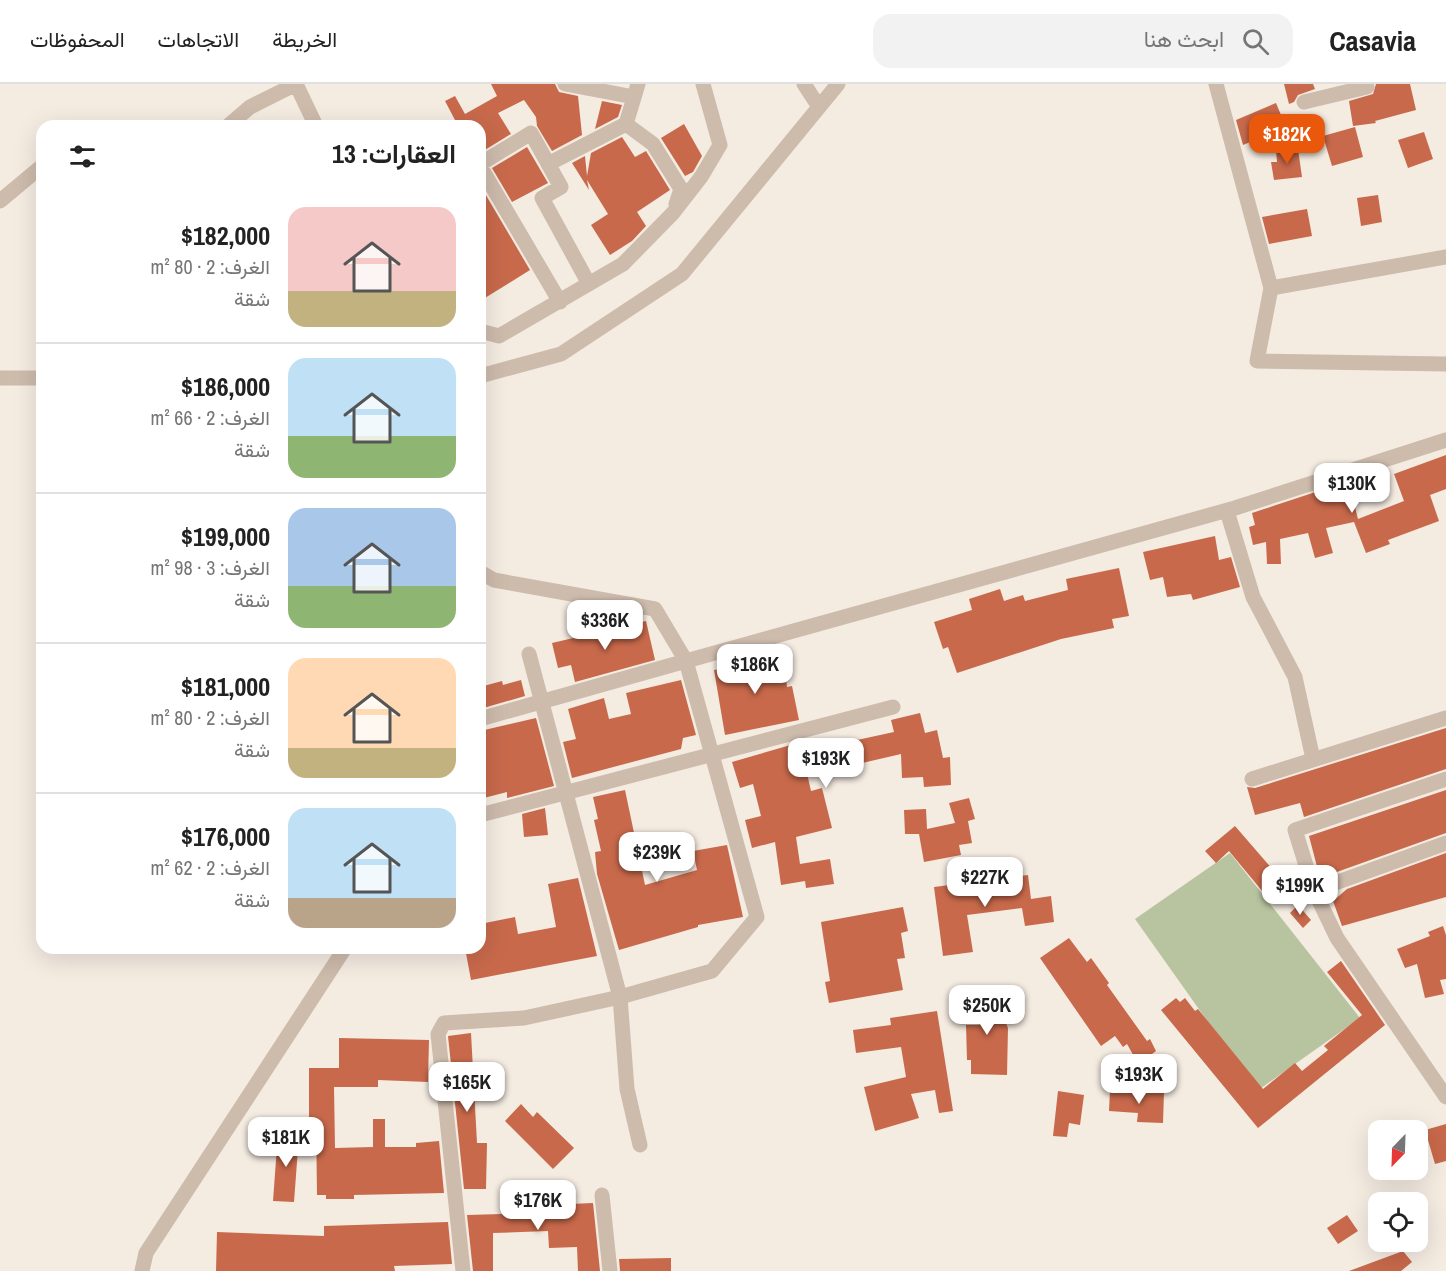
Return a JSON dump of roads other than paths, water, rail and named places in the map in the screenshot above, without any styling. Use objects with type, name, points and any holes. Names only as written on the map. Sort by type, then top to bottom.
[{"type":"street","points":[[235,120],[250,107],[296,84],[313,120]]},
{"type":"street","points":[[548,164],[626,124],[636,91],[565,84]]},
{"type":"street","points":[[486,333],[499,336],[623,264],[673,213],[701,177],[720,144],[703,84]]},
{"type":"street","points":[[804,84],[819,107]]},
{"type":"street","points":[[486,374],[561,354],[682,274],[838,84]]},
{"type":"street","points":[[1216,84],[1271,288],[1257,361],[1446,364]]},
{"type":"street","points":[[1304,102],[1367,87],[1366,84]]},
{"type":"street","points":[[626,124],[652,144],[681,189],[673,213]]},
{"type":"street","points":[[486,161],[531,133],[561,187],[542,198],[589,284]]},
{"type":"street","points":[[0,201],[36,171]]},
{"type":"street","points":[[486,175],[560,302]]},
{"type":"street","points":[[1271,288],[1446,257]]},
{"type":"street","points":[[0,378],[36,378]]},
{"type":"street","points":[[486,717],[1227,511],[1446,440]]},
{"type":"street","points":[[1227,511],[1253,597],[1295,677],[1313,759]]},
{"type":"street","points":[[463,1271],[438,1034],[441,1026],[448,1021],[524,1018],[620,997],[711,971],[757,917],[686,661],[655,609],[494,580],[486,575]]},
{"type":"street","points":[[529,654],[620,997],[627,1089],[640,1145]]},
{"type":"street","points":[[486,813],[893,707]]},
{"type":"street","points":[[1252,779],[1446,718]]},
{"type":"street","points":[[1446,779],[1295,830],[1313,888],[1337,938],[1446,1097]]},
{"type":"street","points":[[1313,888],[1324,887],[1446,843]]},
{"type":"street","points":[[142,1271],[147,1253],[341,954]]},
{"type":"street","points":[[602,1195],[610,1271]]}]
